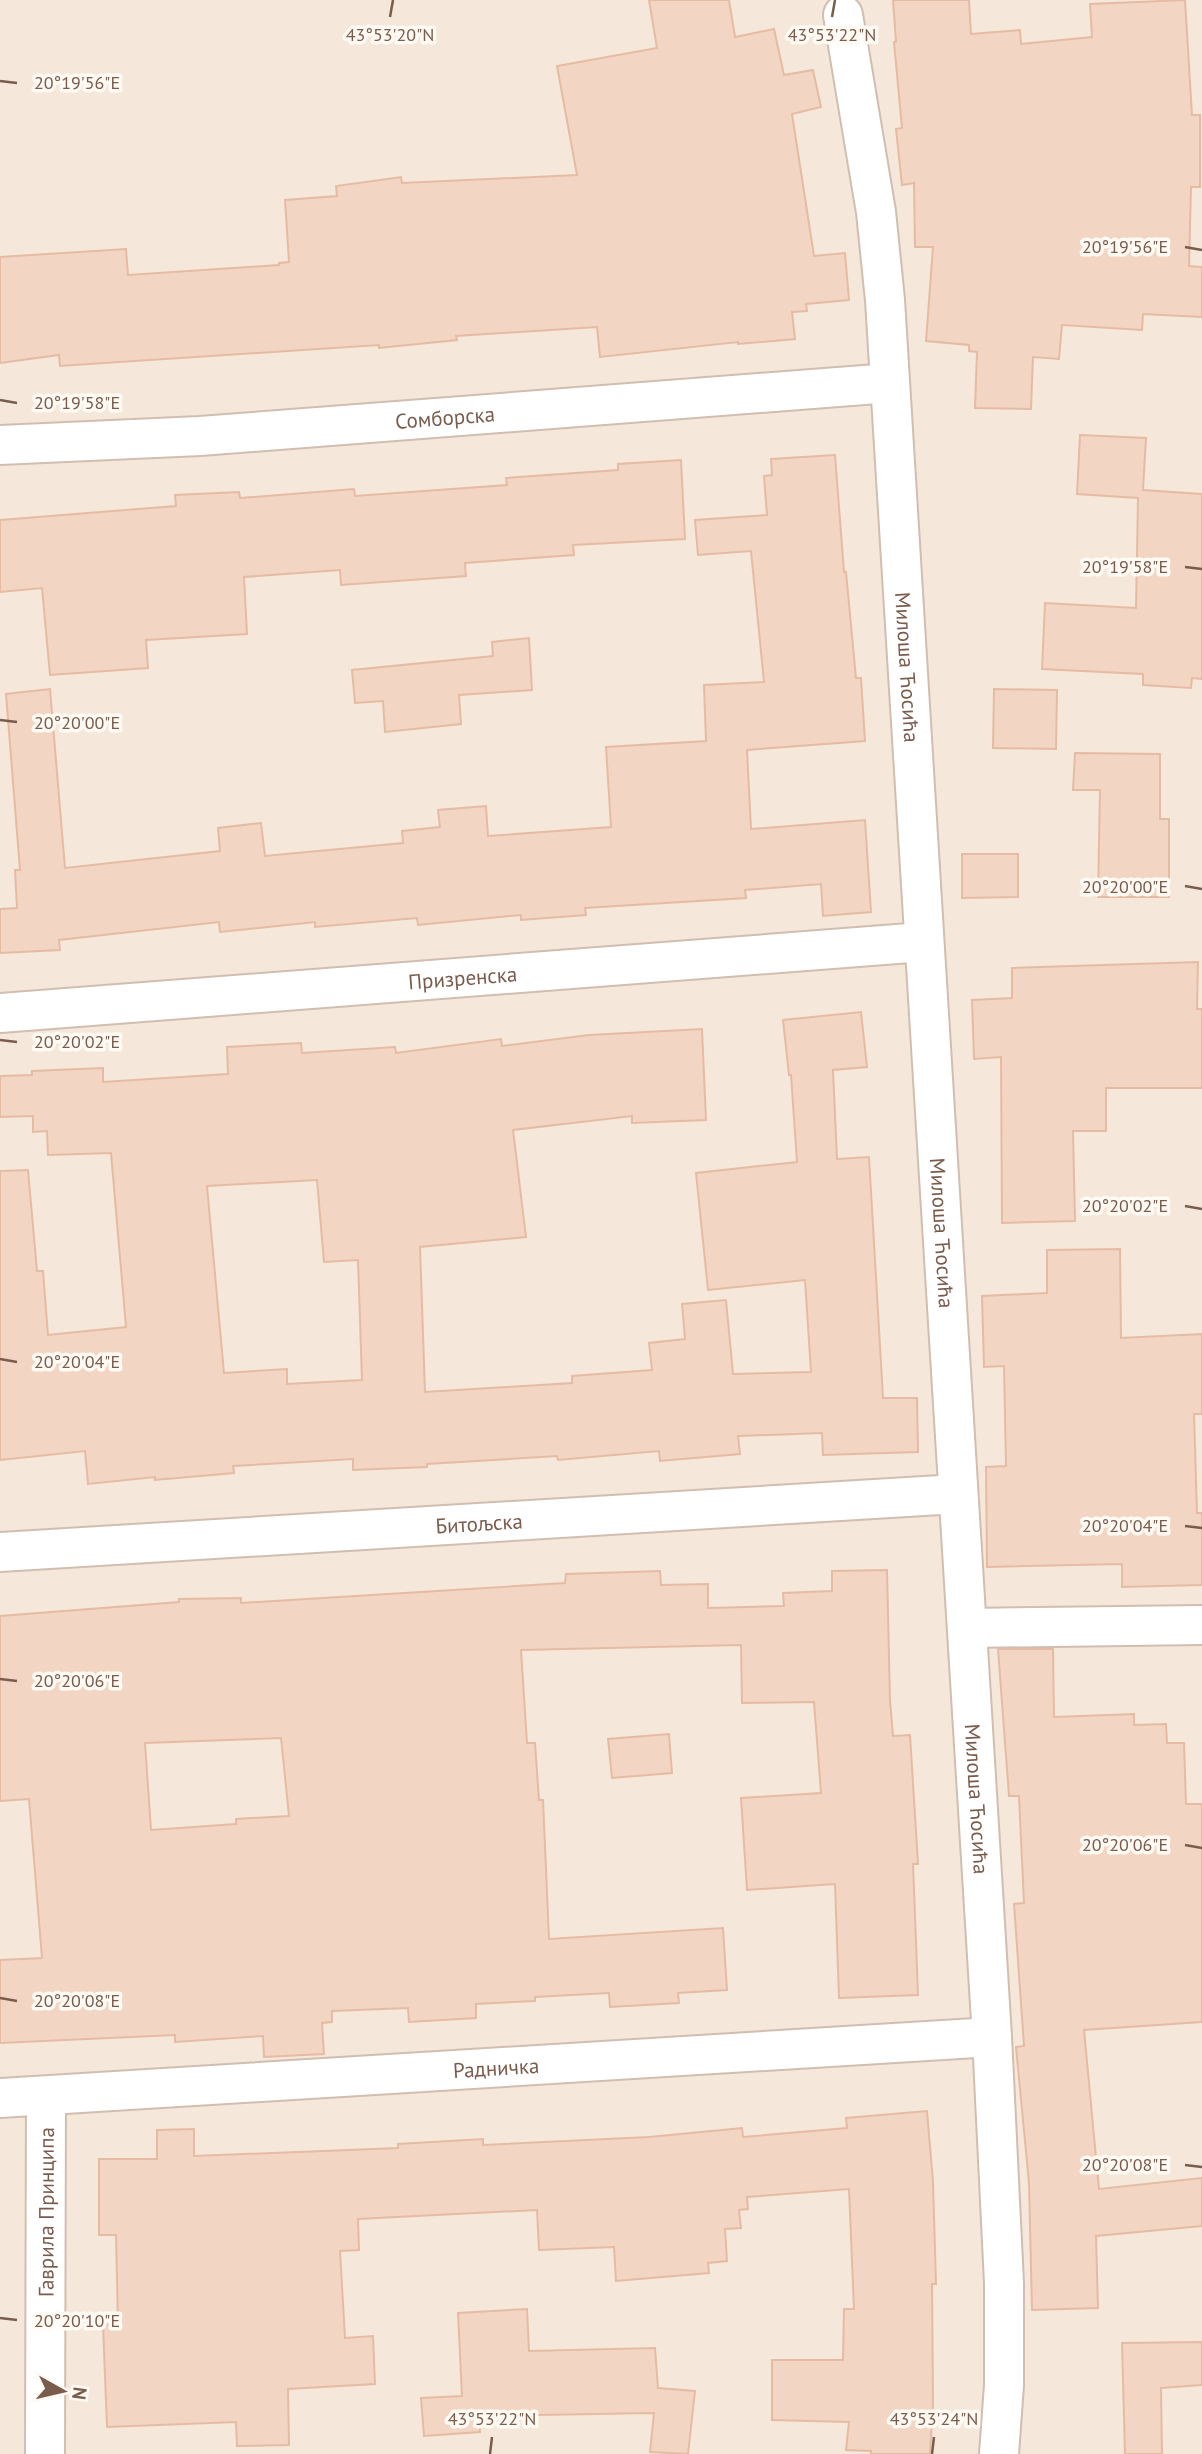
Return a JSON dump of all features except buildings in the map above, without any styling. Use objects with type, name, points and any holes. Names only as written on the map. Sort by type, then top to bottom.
[{"type":"street","name":"Милоша Ћосића","points":[[843,15],[876,212],[890,383],[992,2037],[1004,2283],[1004,2385],[999,2454]]},
{"type":"street","name":"Сомборска","points":[[0,445],[200,436],[890,383]]},
{"type":"street","name":"Призренска","points":[[0,1013],[923,942]]},
{"type":"street","name":"Битољска","points":[[0,1552],[957,1494]]},
{"type":"street","points":[[967,1628],[1202,1625]]},
{"type":"street","name":"Радничка","points":[[0,2098],[992,2037]]},
{"type":"street","name":"Гаврила Принципа","points":[[45,2454],[46,2096]]},
{"type":"shaded area","points":[[0,0],[1202,0],[1202,2454],[0,2454]]}]
